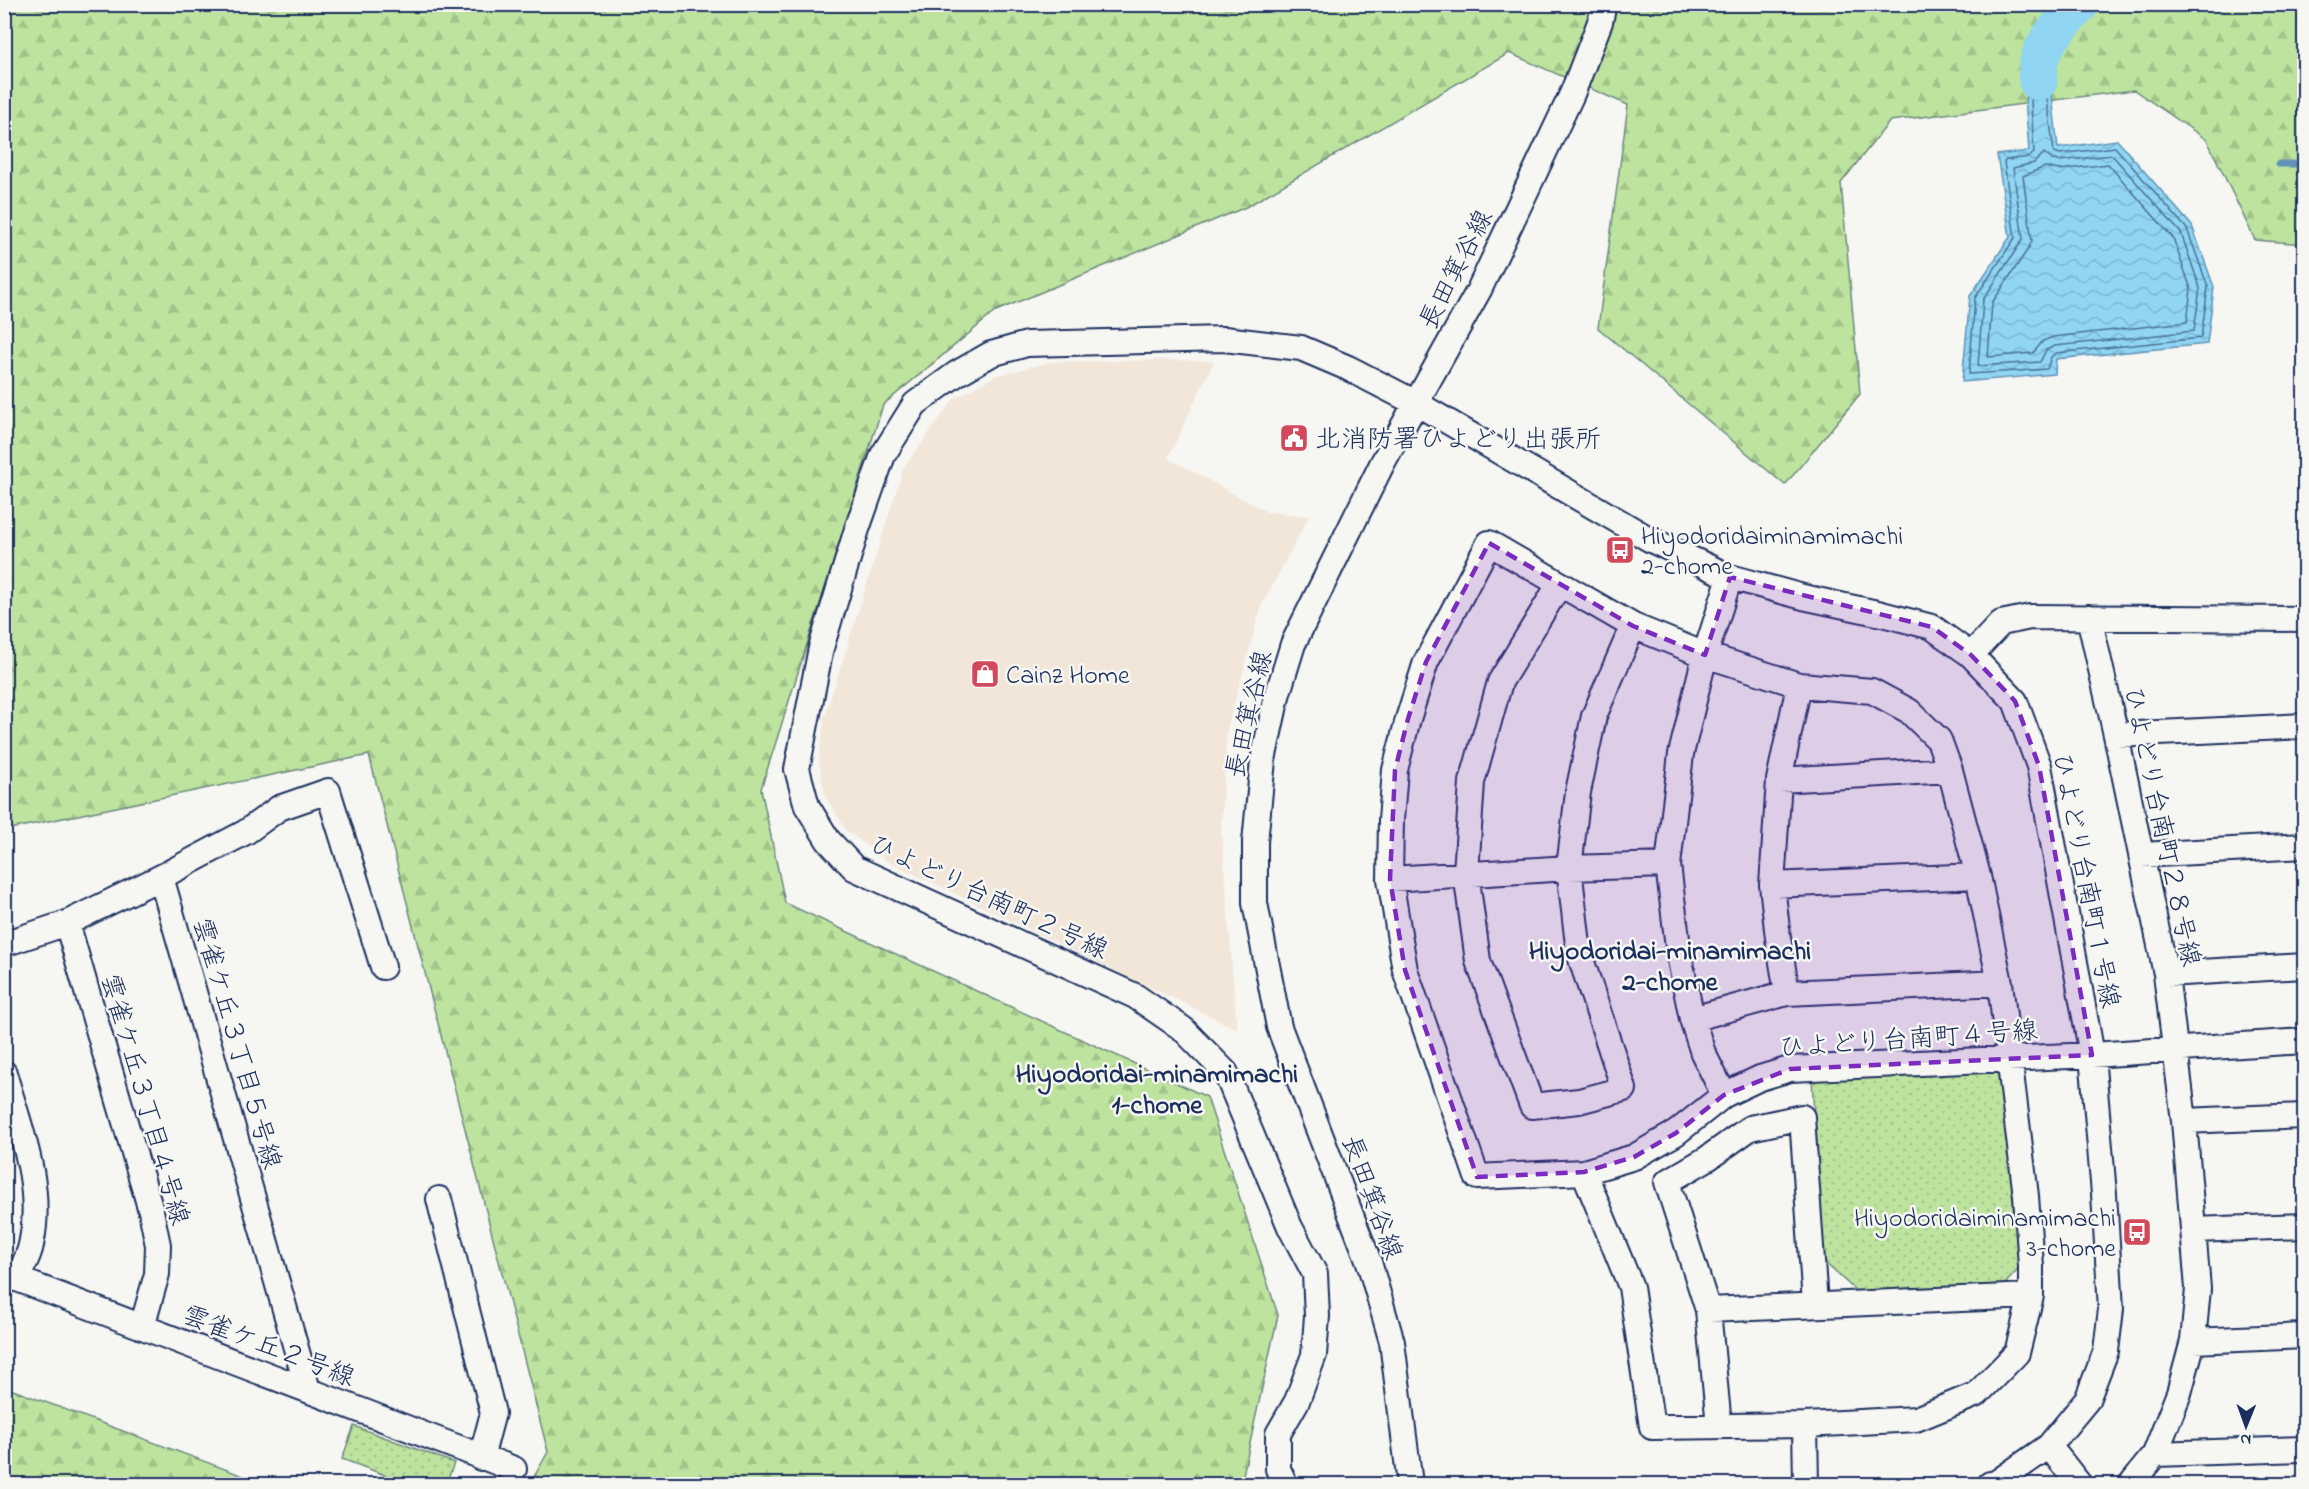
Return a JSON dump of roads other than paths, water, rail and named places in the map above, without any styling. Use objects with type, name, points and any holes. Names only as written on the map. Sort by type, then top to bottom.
[{"type":"street","name":"長田箕谷線","points":[[1410,1485],[1392,1342],[1369,1262],[1279,1027],[1255,903],[1255,842],[1263,760],[1277,696],[1293,644],[1383,462],[1484,280],[1572,94],[1600,22],[1604,4]]},
{"type":"street","name":"ひよどり台南町２号線","points":[[1285,1485],[1278,1469],[1278,1434],[1297,1401],[1314,1355],[1317,1316],[1315,1274],[1290,1227],[1226,1073],[1183,1029],[1135,996],[854,868],[828,840],[807,806],[797,769],[821,648],[857,529],[883,455],[915,404],[956,374],[992,354],[1027,344],[1224,339],[1301,348],[1348,368],[1416,403]]},
{"type":"street","name":"ひよどり台南町１号線","points":[[1416,403],[1649,539],[1730,578],[1932,627],[1971,655],[2015,701],[2039,766],[2092,1055],[2111,1309],[2106,1351],[2087,1400],[2049,1446],[1990,1485]]},
{"type":"street","name":"ひよどり台南町４号線","points":[[1584,1172],[1631,1287],[1652,1427],[1805,1425],[1916,1419],[1977,1394],[2017,1353],[2031,1296],[2026,1196],[2011,1059],[2001,983],[1978,876],[1950,770],[1939,740],[1910,711],[1872,692],[1799,686],[1705,655],[1633,626],[1489,543],[1426,662],[1395,770],[1391,820],[1390,879],[1405,970],[1477,1177],[1584,1172],[1634,1157],[1676,1133],[1724,1095],[1761,1078],[1790,1069],[2011,1059],[2092,1055],[2304,1041]]},
{"type":"street","points":[[1724,1095],[1703,1053],[1692,1019],[1679,955],[1668,865],[1682,754],[1705,655],[1730,578]]},
{"type":"street","points":[[1559,585],[1500,682],[1472,782],[1466,873],[1478,961],[1532,1106],[1579,1101],[1624,1089],[1579,953],[1569,868],[1578,792],[1594,716],[1633,626]]},
{"type":"street","points":[[1971,655],[2001,622],[2030,617],[2304,619]]},
{"type":"street","name":"ひよどり台南町２８号線","points":[[2089,617],[2166,974],[2184,1121],[2198,1289],[2193,1341],[2179,1393],[2155,1454],[2131,1485]]},
{"type":"street","points":[[1787,993],[1772,885],[1779,780],[1799,686]]},
{"type":"street","points":[[2116,735],[2304,726]]},
{"type":"street","points":[[1779,780],[1950,770]]},
{"type":"street","points":[[4,944],[67,923],[246,832],[279,808],[328,791],[382,967]]},
{"type":"street","points":[[2141,855],[2304,846]]},
{"type":"street","points":[[1390,879],[1466,873],[1668,865]]},
{"type":"street","points":[[1772,885],[1978,876]]},
{"type":"street","name":"雲雀ケ丘３丁目５号線","points":[[161,877],[308,1390]]},
{"type":"street","name":"雲雀ケ丘３丁目４号線","points":[[67,923],[151,1211],[158,1245],[157,1274],[142,1327]]},
{"type":"street","points":[[2166,974],[2304,966]]},
{"type":"street","points":[[1692,1019],[1787,993],[2001,983]]},
{"type":"street","points":[[4,1073],[31,1168],[36,1208],[31,1247],[11,1276]]},
{"type":"street","points":[[2184,1121],[2304,1116]]},
{"type":"street","points":[[1719,1426],[1708,1310],[1667,1182],[1708,1158],[1750,1128],[1802,1117],[1815,1304]]},
{"type":"street","points":[[439,1199],[493,1413],[481,1458]]},
{"type":"street","points":[[2194,1230],[2304,1226]]},
{"type":"street","name":"雲雀ケ丘２号線","points":[[11,1276],[514,1469]]},
{"type":"street","points":[[1708,1310],[2031,1296]]},
{"type":"street","points":[[2193,1341],[2304,1336]]},
{"type":"street","points":[[1805,1425],[1806,1485]]},
{"type":"street","points":[[2049,1446],[2079,1485]]},
{"type":"street","points":[[2155,1454],[2304,1449]]},
{"type":"water","points":[[2042,80],[2052,96],[2058,148],[2117,140],[2192,226],[2214,287],[2207,344],[2056,359],[2055,374],[1962,382],[1970,296],[2010,237],[1997,155],[2029,151],[2025,99],[2033,81]]},
{"type":"waterway","points":[[2038,81],[2038,69],[2044,48],[2057,29],[2080,4]]},
{"type":"waterway","points":[[2279,164],[2304,164]]},
{"type":"place","name":"北消防署ひよどり出張所","points":[[1294,438]]},
{"type":"place","name":"Hiyodoridaiminamimachi 2-chome","points":[[1620,550]]},
{"type":"place","name":"Cainz Home","points":[[985,674]]},
{"type":"place","name":"Hiyodoridaiminamimachi 3-chome","points":[[2137,1232]]},
{"type":"district","name":"Hiyodoridai-minamimachi 2-chome","points":[[1670,966]]},
{"type":"district","name":"Hiyodoridai-minamimachi 1-chome","points":[[1157,1088]]}]
